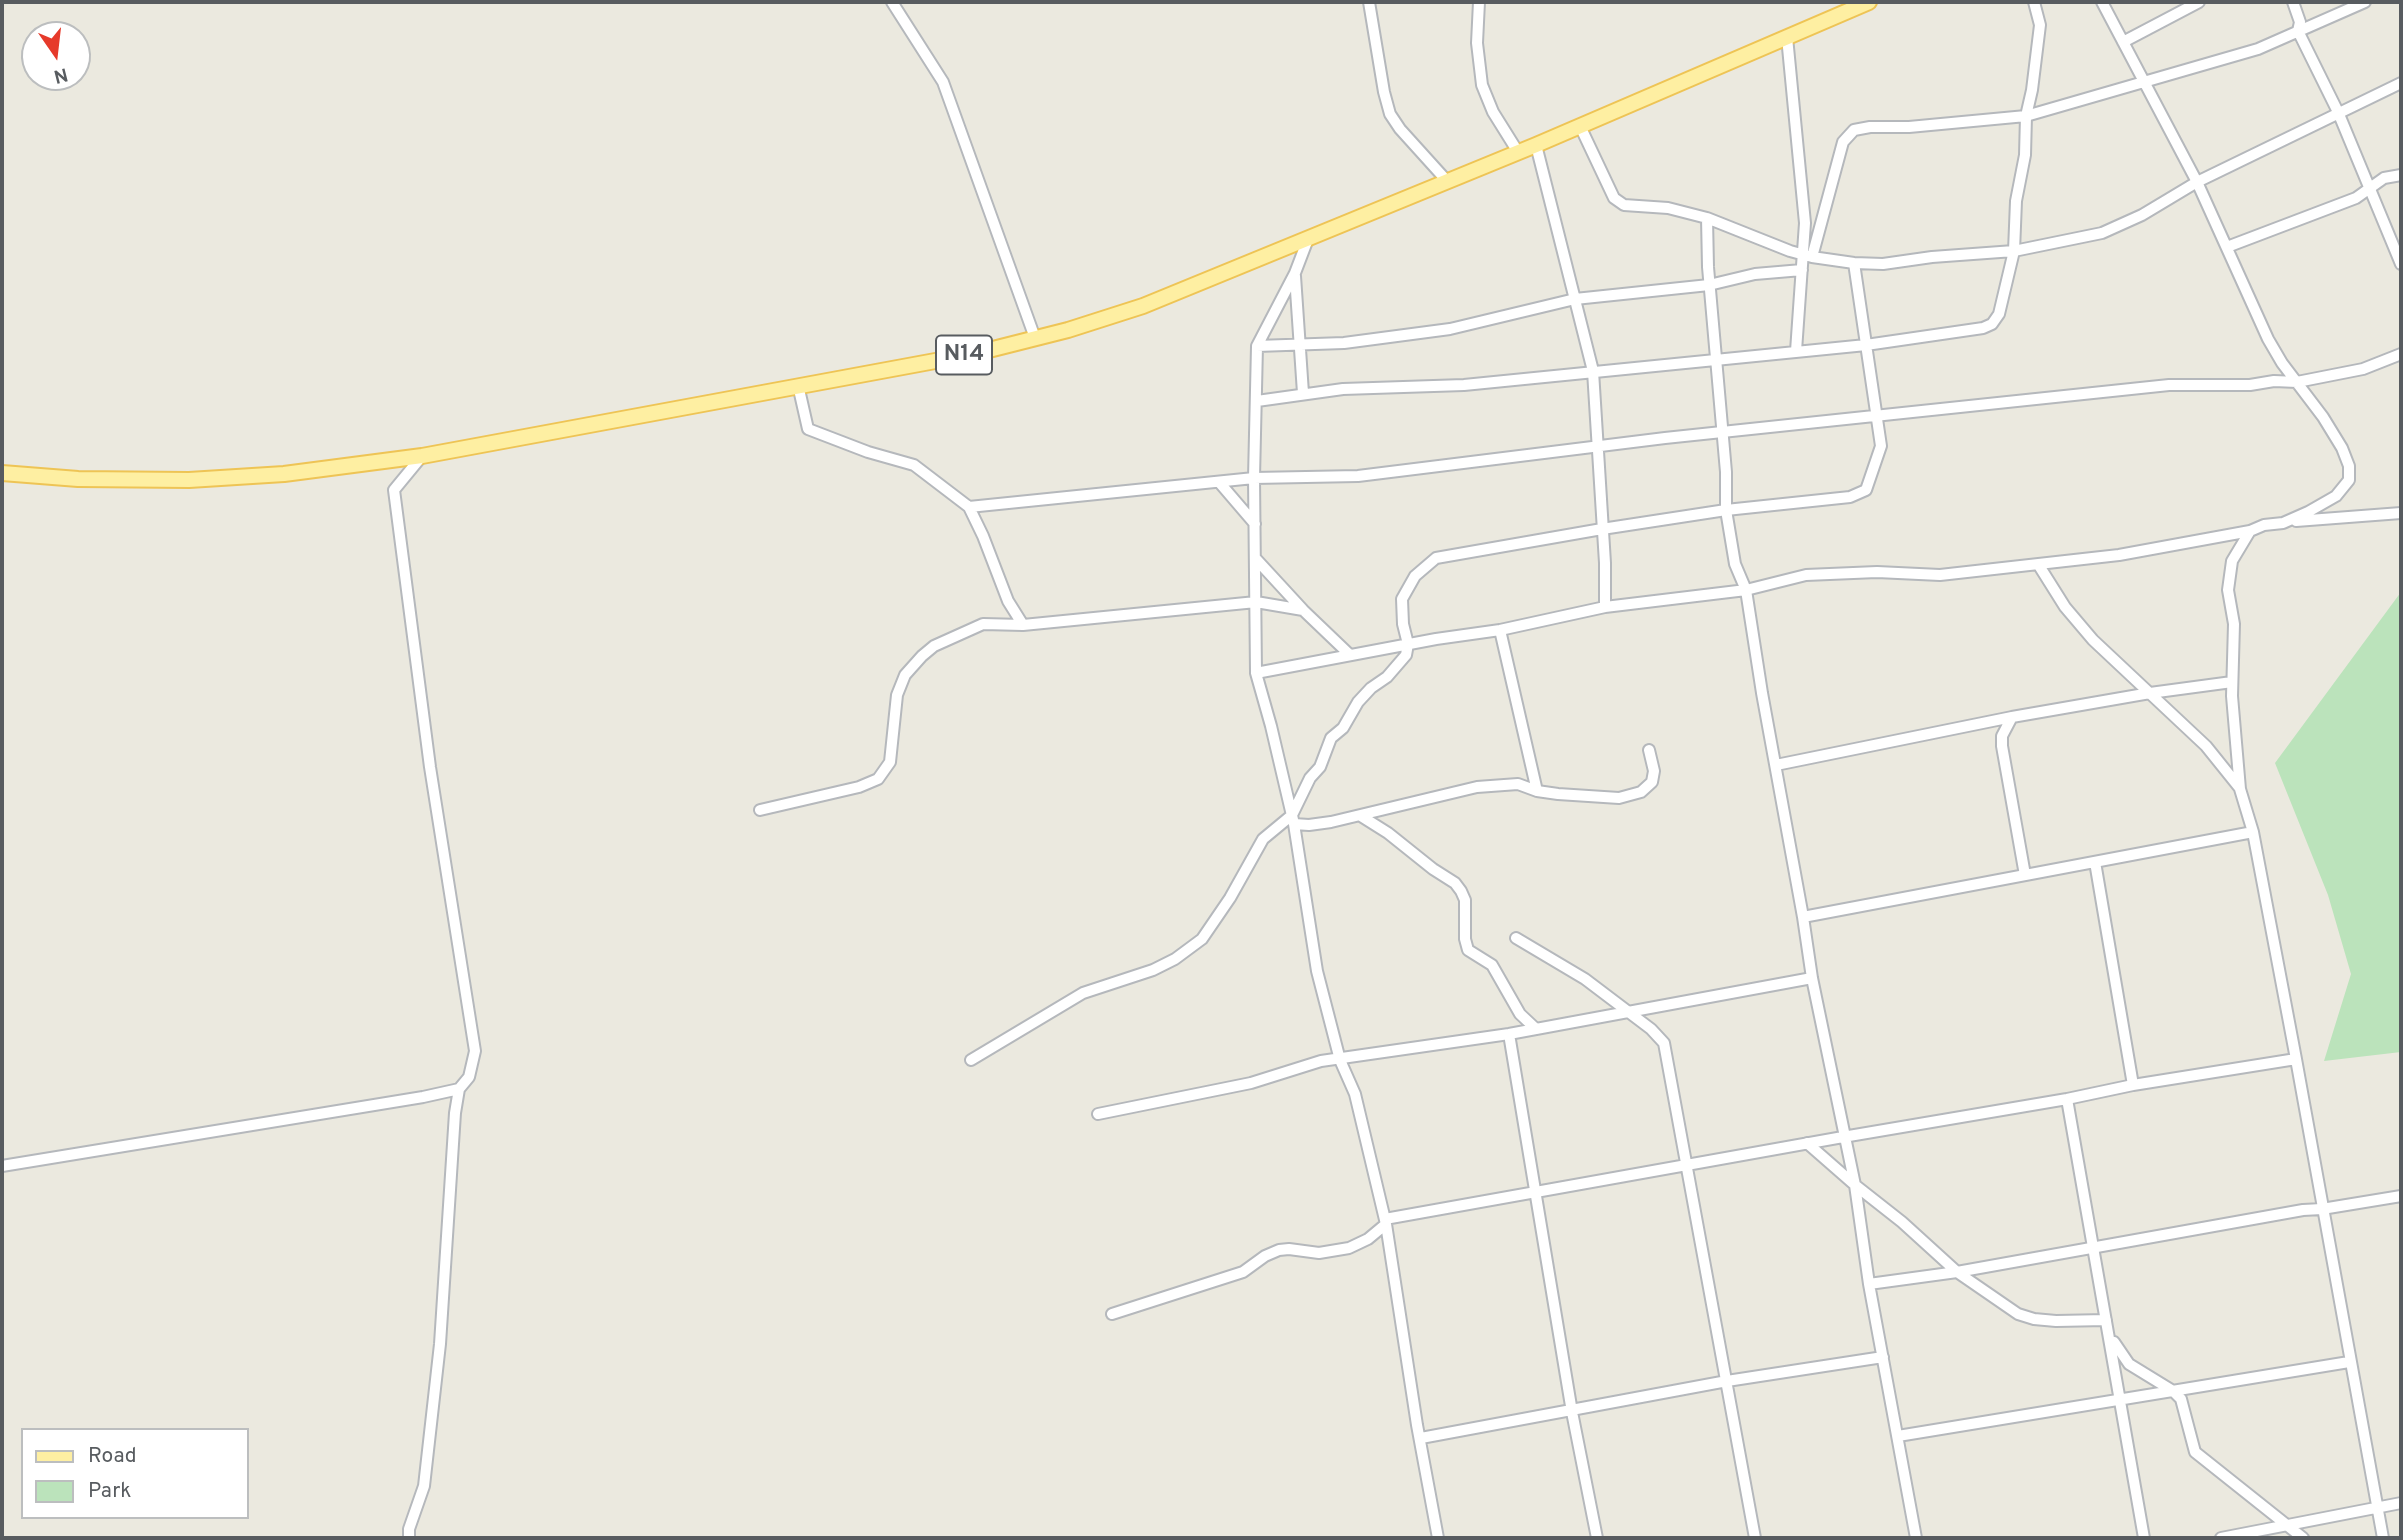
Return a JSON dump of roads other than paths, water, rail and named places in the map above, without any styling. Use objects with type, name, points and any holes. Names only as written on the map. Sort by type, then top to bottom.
[{"type":"main road","name":"N14","points":[[2,473],[78,479],[189,480],[284,474],[422,456],[973,354],[1143,306],[1536,145],[1869,2]]},
{"type":"street","points":[[892,2],[943,82],[1035,338]]},
{"type":"street","points":[[1369,2],[1390,114],[1400,129],[1447,181]]},
{"type":"street","points":[[1479,2],[1476,43],[1482,85],[1493,112],[1518,152]]},
{"type":"street","points":[[1257,401],[1343,389],[1464,385],[1866,345],[1983,328],[1992,324],[1999,314],[2014,251],[2016,201],[2025,155],[2026,116],[2040,25],[2034,2]]},
{"type":"street","points":[[2102,2],[2197,181],[2269,339],[2282,363],[2342,447],[2349,466],[2349,480],[2336,496],[2283,523]]},
{"type":"street","points":[[2123,42],[2199,2]]},
{"type":"street","points":[[2293,2],[2300,22],[2298,31],[2338,112],[2401,264]]},
{"type":"street","points":[[1796,351],[1802,270],[1843,142],[1854,130],[2026,116],[2258,49],[2365,2]]},
{"type":"street","points":[[1787,37],[1808,256]]},
{"type":"street","points":[[1580,126],[1614,198],[1624,205],[1668,208],[1707,218],[1808,256],[1883,264],[1932,257],[2014,251],[2102,233],[2142,215],[2197,181],[2401,83]]},
{"type":"street","points":[[1536,145],[1592,371],[1605,607]]},
{"type":"street","points":[[2227,247],[2356,198],[2384,178],[2401,175]]},
{"type":"street","points":[[1707,218],[1709,285],[1723,432],[1726,510],[1735,564],[1746,590],[1812,978],[1854,1185],[1869,1284],[1916,1538]]},
{"type":"street","points":[[1307,239],[1295,273],[1257,346],[1254,478],[1255,673],[1271,726],[1293,819],[1310,933],[1340,1060],[1355,1094],[1386,1222],[1438,1538]]},
{"type":"street","points":[[971,1060],[1083,993],[1153,970],[1175,959],[1202,939],[1230,898],[1263,839],[1293,819],[1310,778],[1320,767],[1331,738],[1343,728],[1371,688],[1387,677],[1406,655],[1408,644],[1403,624],[1402,599],[1415,576],[1436,558],[1726,510],[1850,498],[1866,490],[1881,446],[1854,263]]},
{"type":"street","points":[[1257,346],[1344,343],[1450,329],[1575,299],[1709,285],[1755,274],[1802,270]]},
{"type":"street","points":[[1295,273],[1303,393]]},
{"type":"street","points":[[969,506],[1254,478],[1358,476],[1723,432],[2169,385],[2297,382],[2363,369],[2401,354]]},
{"type":"street","points":[[798,385],[808,429],[868,452],[914,465],[969,506],[1007,601],[1023,625]]},
{"type":"street","points":[[410,1538],[409,1529],[426,1474],[440,1344],[455,1113],[459,1089],[469,1077],[475,1051],[428,754],[394,490],[422,456]]},
{"type":"street","points":[[1219,482],[1255,524]]},
{"type":"street","points":[[1255,673],[1349,654],[1500,630],[1605,607],[1746,590],[1806,575],[1877,572],[1940,575],[2119,555],[2250,531],[2264,525],[2401,513]]},
{"type":"street","points":[[2250,531],[2232,561],[2228,590],[2234,624],[2232,682],[2241,789],[2253,832],[2297,1059],[2349,1362],[2383,1538]]},
{"type":"street","points":[[1256,559],[1349,654]]},
{"type":"street","points":[[2038,564],[2065,607],[2086,632],[2206,746],[2241,789]]},
{"type":"street","points":[[760,810],[859,787],[878,779],[890,762],[897,695],[905,675],[934,646],[983,624],[1023,625],[1256,602],[1303,610]]},
{"type":"street","points":[[1500,630],[1537,791]]},
{"type":"street","points":[[1776,765],[2012,718],[2150,693],[2232,682]]},
{"type":"street","points":[[2012,718],[2002,736],[2025,875]]},
{"type":"street","points":[[1293,819],[1309,825],[1361,816],[1477,788],[1518,785],[1537,791],[1619,798],[1641,792],[1652,782],[1654,771],[1649,750]]},
{"type":"street","points":[[1361,816],[1455,883],[1465,900],[1465,939],[1468,950],[1492,965],[1520,1014],[1536,1029]]},
{"type":"street","points":[[1803,917],[2253,832]]},
{"type":"street","points":[[2095,862],[2133,1085]]},
{"type":"street","points":[[1516,938],[1585,979],[1651,1029],[1664,1043],[1755,1538]]},
{"type":"street","points":[[1098,1114],[1251,1083],[1321,1061],[1509,1034],[1812,978]]},
{"type":"street","points":[[1509,1034],[1572,1412],[1597,1538]]},
{"type":"street","points":[[1112,1314],[1242,1272],[1279,1250],[1319,1253],[1349,1248],[1367,1239],[1386,1222],[1807,1143],[2297,1059]]},
{"type":"street","points":[[2,1166],[459,1089]]},
{"type":"street","points":[[2067,1099],[2144,1538]]},
{"type":"street","points":[[1807,1143],[1957,1272],[2018,1314],[2034,1319],[2107,1325]]},
{"type":"street","points":[[1869,1284],[1957,1272],[2303,1210],[2401,1196]]},
{"type":"street","points":[[2107,1325],[2117,1349],[2129,1364],[2173,1391],[2181,1399],[2195,1452],[2303,1538]]},
{"type":"street","points":[[1421,1438],[1727,1381],[1884,1357]]},
{"type":"street","points":[[1898,1436],[2349,1362]]},
{"type":"street","points":[[2221,1538],[2401,1503]]}]
